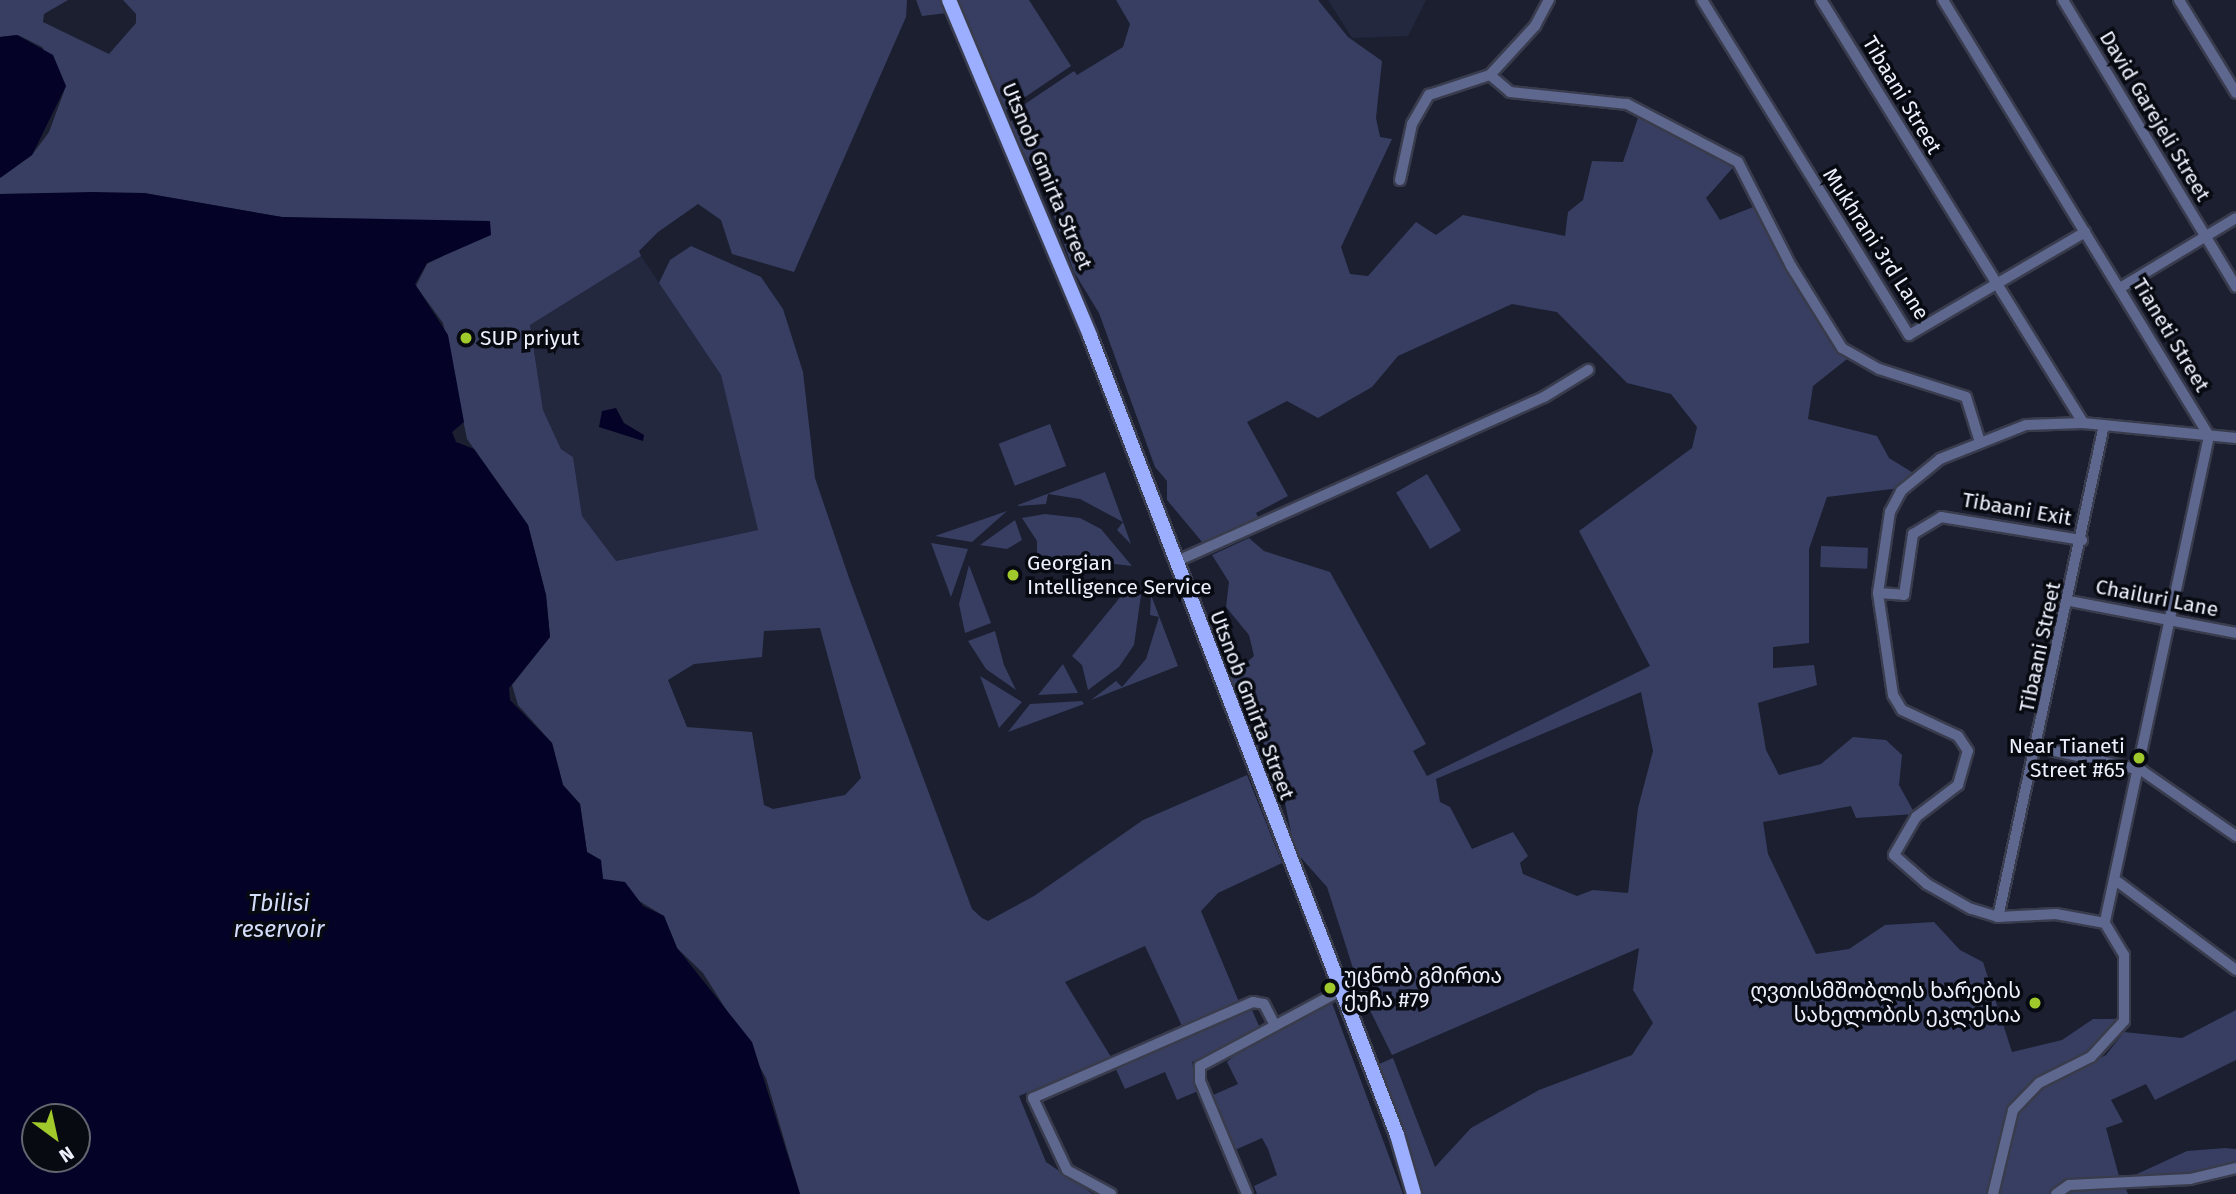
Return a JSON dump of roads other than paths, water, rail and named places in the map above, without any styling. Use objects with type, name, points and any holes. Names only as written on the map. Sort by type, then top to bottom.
[{"type":"main road","name":"Utsnob Gmirta Street","points":[[949,0],[1049,231],[1340,991],[1414,1194]]},
{"type":"street","points":[[1400,180],[1412,124],[1429,95],[1490,75],[1535,26],[1549,0]]},
{"type":"street","name":"Mukhrani 3rd Lane","points":[[1702,0],[1909,335],[2085,232]]},
{"type":"street","name":"Tibaani Street","points":[[1821,0],[2082,423]]},
{"type":"street","name":"Tianeti Street","points":[[1943,0],[2209,436]]},
{"type":"street","name":"David Garejeli Street","points":[[2063,0],[2236,287]]},
{"type":"street","points":[[2179,0],[2236,93]]},
{"type":"street","points":[[1490,75],[1510,92],[1627,104],[1738,162],[1791,266],[1842,348],[1879,369],[1966,397],[1979,439]]},
{"type":"street","points":[[2119,288],[2236,218]]},
{"type":"street","points":[[1175,562],[1544,397],[1588,370]]},
{"type":"street","points":[[2105,923],[2056,914],[1998,917],[1927,884],[1894,855],[1916,817],[1958,785],[1968,751],[1958,736],[1902,710],[1893,695],[1878,593],[1879,554],[1894,500],[1940,459],[1979,439],[2026,425],[2082,423],[2236,438]]},
{"type":"street","name":"Tibaani Street","points":[[1998,917],[2070,601],[2104,425]]},
{"type":"street","points":[[1993,1194],[2013,1110],[2039,1083],[2091,1058],[2124,1021],[2124,955],[2105,923],[2118,882],[2209,436]]},
{"type":"street","name":"Tibaani Exit","points":[[1878,593],[1904,595],[1913,534],[1941,517],[2082,540]]},
{"type":"street","name":"Chailuri Lane","points":[[2070,601],[2236,633]]},
{"type":"street","points":[[2037,747],[2141,770],[2236,836]]},
{"type":"street","points":[[2118,882],[2236,970]]},
{"type":"street","points":[[1247,1194],[1198,1070],[1273,1022],[1340,991]]},
{"type":"street","points":[[1111,1194],[1060,1160],[1033,1104],[1036,1095],[1253,1002],[1264,1004],[1273,1022]]},
{"type":"street","points":[[2056,1194],[2069,1185],[2177,1180],[2236,1168]]},
{"type":"water","points":[[17,35],[53,55],[66,86],[32,155],[0,178],[0,37]]},
{"type":"water","name":"Tbilisi reservoir","points":[[144,193],[282,217],[490,221],[491,235],[427,263],[415,284],[448,335],[464,422],[452,432],[456,442],[474,449],[528,525],[546,595],[550,637],[509,688],[510,700],[552,743],[563,785],[580,804],[587,852],[601,860],[603,879],[625,882],[643,906],[664,916],[677,948],[752,1042],[800,1194],[0,1194],[0,194]]},
{"type":"water","points":[[616,408],[624,423],[644,435],[643,441],[599,427],[602,411]]},
{"type":"place","name":"SUP priyut","points":[[466,338]]},
{"type":"place","name":"Georgian Intelligence Service","points":[[1013,575]]},
{"type":"place","name":"Near Tianeti Street #65","points":[[2139,758]]},
{"type":"place","name":"უცნობ გმირთა ქუჩა #79","points":[[1330,988]]},
{"type":"place","name":"ღვთისმშობლის ხარების სახელობის ეკლესია","points":[[2035,1003]]}]
